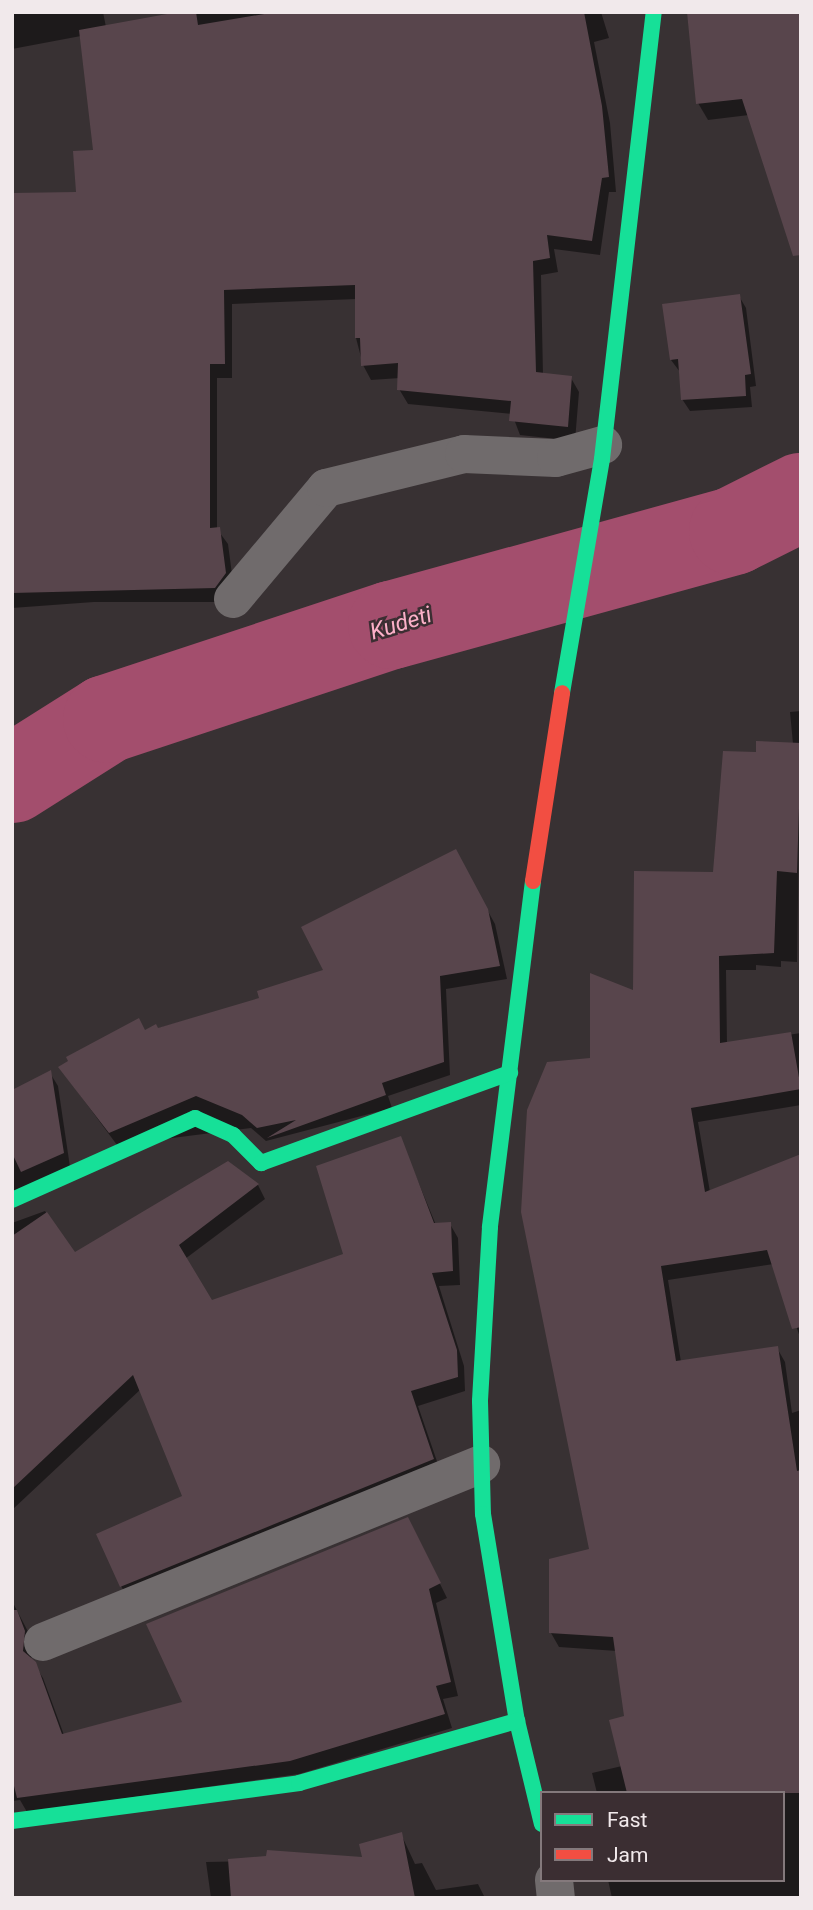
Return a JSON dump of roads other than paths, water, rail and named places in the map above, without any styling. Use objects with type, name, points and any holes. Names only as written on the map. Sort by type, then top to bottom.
[{"type":"street","points":[[540,1816],[517,1721],[483,1514],[480,1401],[490,1227],[542,809],[603,452],[654,12]]},
{"type":"street","points":[[233,599],[326,488],[464,454],[556,458],[603,452]]},
{"type":"street","points":[[12,1200],[195,1118],[233,1135],[261,1163],[510,1073]]},
{"type":"street","points":[[43,1642],[481,1464]]},
{"type":"street","points":[[12,1821],[299,1783],[517,1721]]},
{"type":"waterway","name":"Kudeti","points":[[12,779],[107,719],[392,625],[733,531],[801,497]]}]
